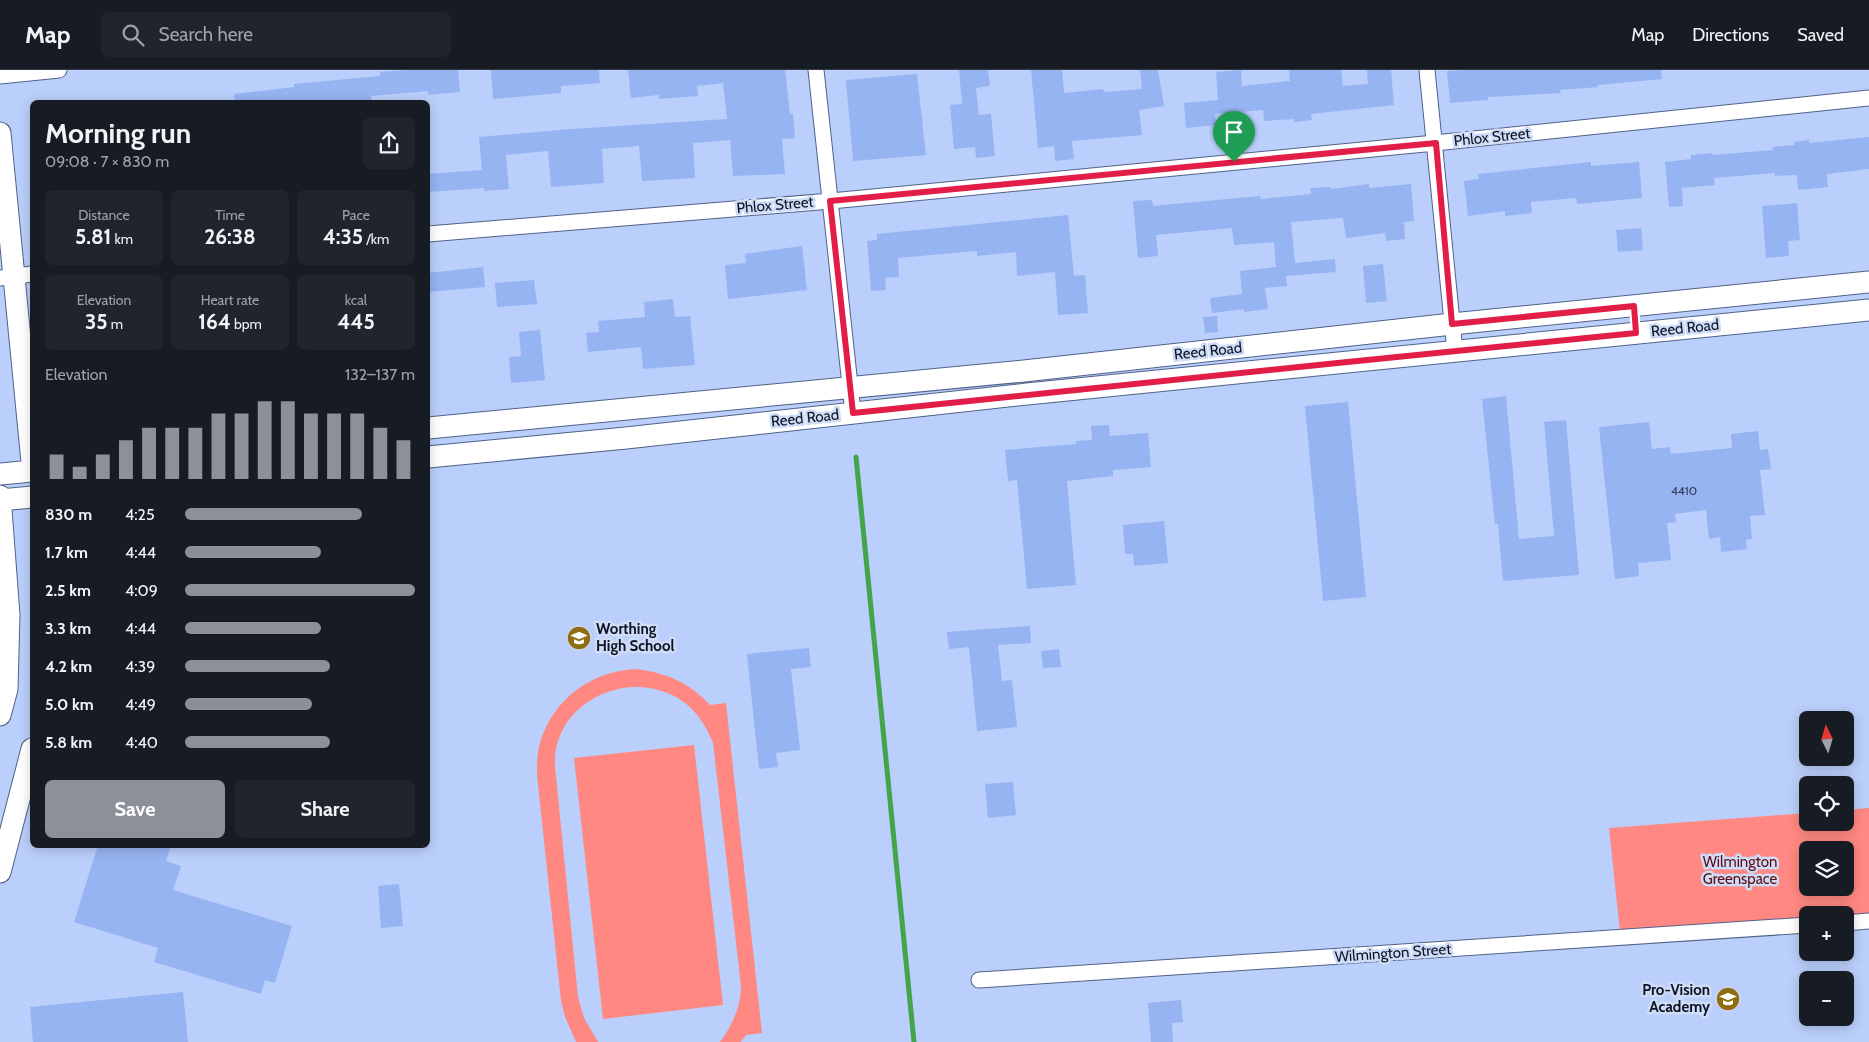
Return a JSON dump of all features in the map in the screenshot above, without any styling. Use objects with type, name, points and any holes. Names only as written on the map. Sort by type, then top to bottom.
[{"type":"street","points":[[0,76],[59,70]]},
{"type":"street","points":[[816,70],[853,413]]},
{"type":"street","points":[[1427,70],[1436,143],[1455,352]]},
{"type":"street","name":"Phlox Street","points":[[430,234],[830,201],[1436,143],[1869,98]]},
{"type":"street","points":[[0,132],[16,276],[30,439]]},
{"type":"street","name":"Reed Road","points":[[430,428],[1024,371],[1452,324],[1869,282]]},
{"type":"street","points":[[1812,288],[1815,316]]},
{"type":"street","points":[[1634,306],[1636,333]]},
{"type":"street","name":"Reed Road","points":[[430,457],[1027,394],[1869,310]]},
{"type":"street","points":[[1243,347],[1246,373]]},
{"type":"street","points":[[1024,371],[1027,394]]},
{"type":"street","points":[[0,474],[30,471]]},
{"type":"street","points":[[0,496],[9,615],[7,689],[0,715]]},
{"type":"street","points":[[0,500],[30,497]]},
{"type":"street","points":[[1,864],[30,756]]},
{"type":"street","points":[[1854,922],[1869,921]]},
{"type":"street","name":"Wilmington Street","points":[[979,980],[1799,927]]},
{"type":"green space","points":[[636,669],[657,673],[676,680],[694,690],[710,705],[726,703],[762,1033],[746,1035],[741,1042],[720,1042],[735,1016],[741,986],[713,743],[702,721],[685,703],[667,693],[648,688],[628,688],[608,692],[590,700],[575,713],[563,729],[556,749],[555,769],[578,997],[584,1018],[598,1042],[576,1042],[565,1017],[561,1001],[537,775],[538,752],[550,719],[572,693],[586,683],[602,676],[618,671]]},
{"type":"green space","points":[[694,745],[723,1005],[603,1019],[574,758]]},
{"type":"green space","name":"Wilmington Greenspace","points":[[1869,808],[1869,915],[1854,916],[1854,906],[1799,906],[1799,920],[1620,932],[1609,828],[1799,814],[1799,831],[1854,831],[1854,809]]},
{"type":"building","points":[[458,70],[460,92],[428,95],[428,91],[371,96],[372,100],[235,100],[234,94],[294,87],[294,84],[380,76],[380,72]]},
{"type":"building","points":[[491,70],[599,70],[600,83],[561,86],[561,93],[493,99]]},
{"type":"building","points":[[628,70],[785,70],[790,114],[793,114],[795,138],[782,139],[785,174],[733,176],[730,140],[693,143],[695,178],[642,181],[639,146],[602,149],[604,183],[551,187],[548,151],[506,155],[509,189],[484,191],[484,188],[430,192],[430,174],[482,170],[479,137],[727,119],[723,83],[697,86],[698,96],[659,99],[659,95],[631,98]]},
{"type":"building","points":[[959,70],[988,70],[990,86],[976,88],[979,115],[991,114],[995,156],[976,158],[975,147],[954,149],[950,105],[962,104]]},
{"type":"building","points":[[1031,70],[1062,70],[1064,93],[1103,89],[1104,92],[1142,89],[1140,70],[1158,70],[1164,106],[1139,110],[1142,135],[1072,141],[1074,159],[1055,161],[1054,146],[1038,148]]},
{"type":"building","points":[[1241,70],[1242,86],[1290,81],[1289,70],[1341,70],[1343,86],[1368,84],[1367,70],[1391,70],[1394,105],[1311,114],[1312,120],[1294,122],[1294,119],[1264,121],[1263,110],[1215,114],[1216,125],[1186,128],[1184,103],[1218,100],[1216,72]]},
{"type":"building","points":[[1661,70],[1662,79],[1560,90],[1561,93],[1488,97],[1488,100],[1450,103],[1447,71]]},
{"type":"building","points":[[917,74],[926,155],[853,161],[846,80]]},
{"type":"building","points":[[1869,137],[1869,169],[1827,174],[1828,187],[1798,190],[1797,175],[1775,176],[1775,173],[1714,178],[1715,185],[1682,188],[1683,206],[1669,207],[1665,162],[1691,159],[1691,155],[1773,150],[1772,147],[1794,145],[1794,142],[1809,140],[1809,143]]},
{"type":"building","points":[[1591,162],[1591,166],[1639,162],[1642,198],[1577,204],[1576,198],[1531,202],[1532,213],[1505,216],[1505,211],[1468,216],[1464,181],[1479,179],[1478,174]]},
{"type":"building","points":[[1369,184],[1369,188],[1411,184],[1414,221],[1404,222],[1405,239],[1386,241],[1385,233],[1346,238],[1343,218],[1291,222],[1295,263],[1335,259],[1336,272],[1286,276],[1287,286],[1265,288],[1268,309],[1244,312],[1244,309],[1212,313],[1210,298],[1242,294],[1240,271],[1276,267],[1274,242],[1234,245],[1232,228],[1156,235],[1158,256],[1138,258],[1133,201],[1152,200],[1153,206],[1260,196],[1261,199],[1311,194],[1310,188],[1331,187],[1331,189]]},
{"type":"building","points":[[1797,203],[1800,240],[1788,241],[1789,256],[1766,258],[1762,206]]},
{"type":"building","points":[[1068,215],[1074,276],[1085,275],[1088,313],[1058,315],[1055,272],[1017,276],[1016,252],[977,256],[977,251],[898,258],[899,277],[885,278],[886,290],[871,291],[867,241],[877,240],[877,234]]},
{"type":"building","points":[[1641,228],[1643,250],[1618,252],[1616,230]]},
{"type":"building","points":[[802,246],[807,290],[728,299],[725,265],[746,263],[745,254]]},
{"type":"building","points":[[1383,264],[1387,301],[1366,303],[1363,266]]},
{"type":"building","points":[[483,267],[485,287],[430,292],[430,273]]},
{"type":"building","points":[[534,280],[537,304],[497,307],[495,283]]},
{"type":"building","points":[[673,299],[675,317],[690,316],[695,365],[643,369],[641,347],[588,352],[586,333],[599,332],[598,321],[645,317],[644,302]]},
{"type":"building","points":[[1217,316],[1218,332],[1205,333],[1203,317]]},
{"type":"building","points":[[540,330],[545,380],[511,383],[509,357],[521,356],[519,332]]},
{"type":"building","points":[[1506,396],[1519,539],[1554,536],[1544,422],[1566,420],[1579,575],[1503,581],[1498,524],[1495,524],[1482,399]]},
{"type":"building","points":[[1348,402],[1366,597],[1323,601],[1305,406]]},
{"type":"building","points":[[1649,422],[1652,449],[1670,447],[1671,454],[1732,448],[1731,434],[1758,431],[1760,450],[1768,449],[1771,469],[1760,470],[1765,515],[1750,516],[1752,539],[1746,540],[1747,549],[1721,552],[1720,537],[1709,539],[1706,510],[1675,514],[1676,522],[1667,523],[1671,560],[1638,563],[1639,576],[1615,579],[1599,427]]},
{"type":"building","points":[[1109,425],[1110,436],[1148,433],[1151,467],[1113,470],[1113,476],[1067,481],[1076,585],[1027,589],[1017,480],[1008,481],[1005,450],[1076,444],[1076,441],[1092,440],[1091,426]]},
{"type":"building","points":[[1164,521],[1168,563],[1134,566],[1133,554],[1125,554],[1123,525]]},
{"type":"building","points":[[1030,626],[1031,643],[998,645],[1002,681],[1012,680],[1017,727],[977,731],[969,647],[949,649],[947,632]]},
{"type":"building","points":[[809,648],[811,667],[791,669],[800,750],[776,753],[778,767],[759,769],[747,654]]},
{"type":"building","points":[[1059,649],[1061,667],[1043,668],[1041,651]]},
{"type":"building","points":[[1013,782],[1016,815],[988,818],[985,784]]},
{"type":"building","points":[[97,848],[170,848],[166,861],[181,866],[173,890],[292,926],[275,983],[265,980],[261,994],[154,962],[158,948],[74,922]]},
{"type":"building","points":[[399,884],[403,926],[381,928],[378,886]]},
{"type":"building","points":[[183,992],[188,1042],[33,1042],[30,1007]]},
{"type":"building","points":[[1181,1000],[1183,1022],[1172,1023],[1173,1042],[1151,1042],[1148,1003]]},
{"type":"waterway","points":[[856,457],[914,1042]]},
{"type":"place","name":"Worthing High School","points":[[579,638]]},
{"type":"place","name":"Pro-Vision Academy","points":[[1728,999]]},
{"type":"route","points":[[1436,143],[1452,324],[1634,306],[1636,333],[853,413],[830,201],[1234,162],[1436,143]]}]
